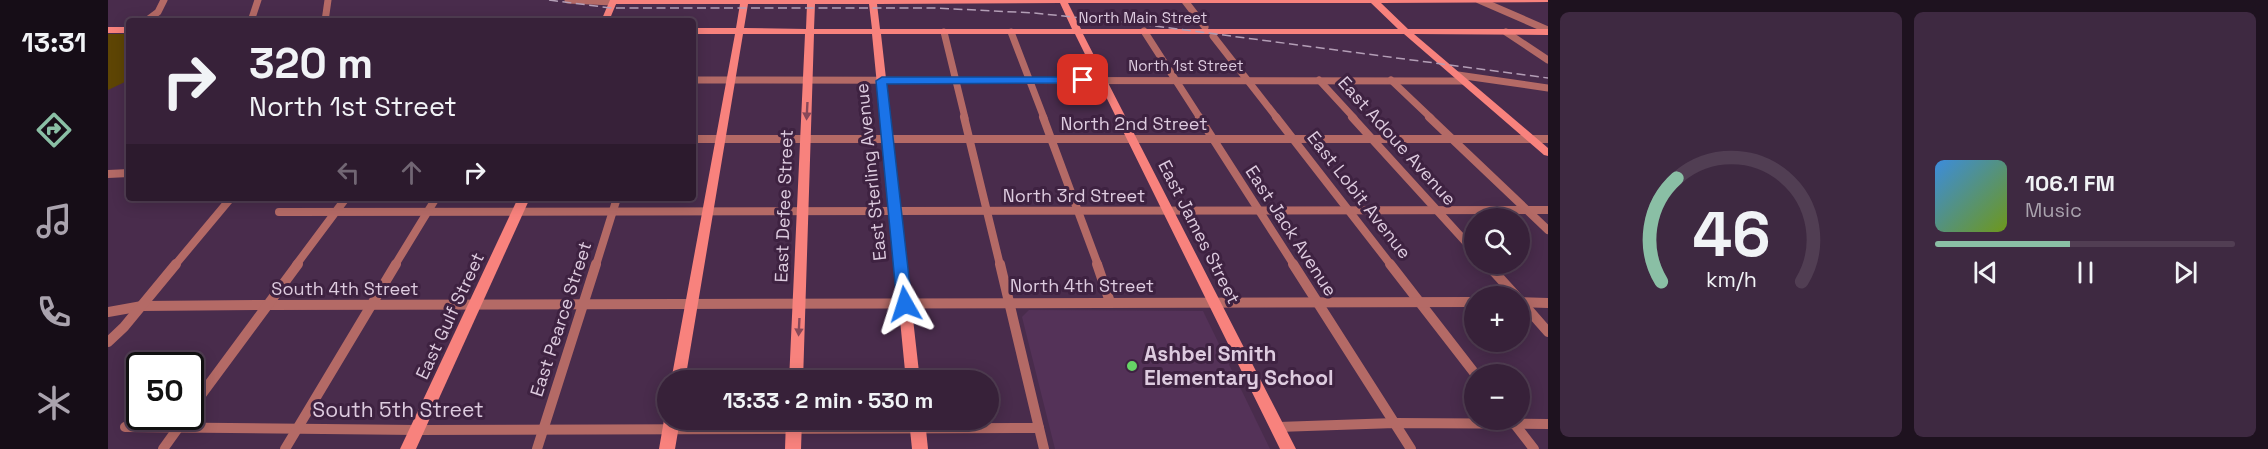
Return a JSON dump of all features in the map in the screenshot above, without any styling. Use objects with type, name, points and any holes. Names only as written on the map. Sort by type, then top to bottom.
[{"type":"main road","points":[[606,18],[614,1],[1548,0]]},
{"type":"main road","points":[[680,370],[745,1]]},
{"type":"main road","name":"East Defee Street","points":[[797,370],[811,1]]},
{"type":"main road","name":"East Sterling Avenue","points":[[873,1],[912,370]]},
{"type":"main road","name":"East James Street","points":[[1062,1],[1288,449]]},
{"type":"main road","points":[[1374,1],[1406,32],[1548,153]]},
{"type":"main road","points":[[108,30],[126,30]]},
{"type":"main road","name":"North Main Street","points":[[696,31],[1548,31]]},
{"type":"main road","name":"East Gulf Street","points":[[408,449],[522,201]]},
{"type":"main road","points":[[667,449],[670,430]]},
{"type":"main road","points":[[793,449],[794,430]]},
{"type":"main road","points":[[918,430],[920,449]]},
{"type":"street","points":[[150,18],[158,12],[164,0]]},
{"type":"street","points":[[252,18],[258,0]]},
{"type":"street","points":[[324,18],[327,0]]},
{"type":"street","points":[[568,0],[614,1]]},
{"type":"street","points":[[1185,0],[1206,27]]},
{"type":"street","points":[[1480,0],[1548,31]]},
{"type":"street","name":"East Jack Avenue","points":[[1144,31],[1411,449]]},
{"type":"street","points":[[944,32],[1044,449]]},
{"type":"street","points":[[1011,32],[1080,212],[1110,302]]},
{"type":"street","points":[[1506,32],[1548,60]]},
{"type":"street","name":"East Lobit Avenue","points":[[1213,36],[1467,364]]},
{"type":"street","name":"North 1st Street","points":[[696,80],[1391,80],[1459,78],[1548,88]]},
{"type":"street","name":"East Adoue Avenue","points":[[1319,80],[1464,240]]},
{"type":"street","points":[[1391,80],[1524,208]]},
{"type":"street","name":"North 2nd Street","points":[[696,139],[1548,139]]},
{"type":"street","points":[[108,174],[126,173]]},
{"type":"street","points":[[108,342],[142,306],[229,201]]},
{"type":"street","points":[[204,391],[344,201]]},
{"type":"street","points":[[285,449],[434,201]]},
{"type":"street","name":"East Pearce Street","points":[[537,449],[616,201]]},
{"type":"street","name":"North 3rd Street","points":[[1530,211],[1548,210]]},
{"type":"street","name":"North 3rd Street","points":[[279,212],[1464,211]]},
{"type":"street","points":[[1530,214],[1548,231]]},
{"type":"street","points":[[1496,274],[1506,286]]},
{"type":"street","name":"North 4th Street","points":[[690,306],[1007,302],[1464,302]]},
{"type":"street","points":[[1530,302],[1548,303]]},
{"type":"street","name":"South 4th Street","points":[[108,312],[142,306],[690,306]]},
{"type":"street","points":[[1530,313],[1548,332]]},
{"type":"street","points":[[1278,427],[1464,422]]},
{"type":"street","points":[[1530,423],[1548,424]]},
{"type":"street","name":"South 5th Street","points":[[204,428],[416,430],[657,425]]},
{"type":"street","name":"South 5th Street","points":[[999,427],[1039,428]]},
{"type":"street","points":[[163,449],[176,430]]},
{"type":"street","points":[[1519,430],[1534,449]]},
{"type":"shaded area","points":[[108,34],[126,34],[126,81],[108,90]]},
{"type":"shaded area","name":"Ashbel Smith Elementary School","points":[[1029,310],[1203,311],[1270,449],[1055,449],[1022,317]]},
{"type":"railway","points":[[549,0],[611,8],[935,8],[1034,13],[1140,24],[1548,78]]},
{"type":"place","name":"Ashbel Smith Elementary School","points":[[1132,366]]},
{"type":"route","points":[[905,304],[882,81],[1083,80]]}]
